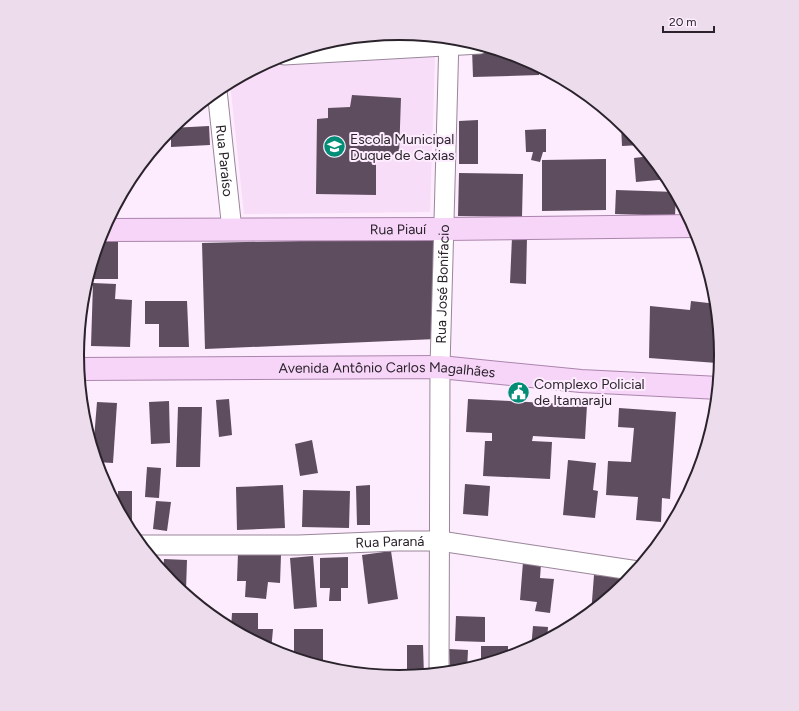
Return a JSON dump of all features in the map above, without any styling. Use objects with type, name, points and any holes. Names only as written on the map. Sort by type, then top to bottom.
[{"type":"main road","name":"Rua Piauí","points":[[110,230],[444,230],[686,225]]},
{"type":"main road","name":"Avenida Antônio Carlos Magalhães","points":[[85,369],[440,367],[581,381],[713,388]]},
{"type":"street","points":[[312,53],[439,43]]},
{"type":"street","name":"Rua José Bonifacio","points":[[439,668],[440,367],[449,44]]},
{"type":"street","name":"Rua Paraíso","points":[[213,101],[232,230]]},
{"type":"street","name":"Rua Paraná","points":[[147,545],[300,545],[397,541],[440,541],[631,570]]},
{"type":"shaded area","name":"Escola Municipal Duque de Caxias","points":[[435,57],[430,212],[244,214],[231,89],[275,66]]},
{"type":"building","points":[[472,49],[520,64],[539,73],[539,75],[473,77]]},
{"type":"building","points":[[352,95],[401,98],[399,155],[376,154],[376,195],[316,194],[317,119],[328,118],[328,108],[350,107]]},
{"type":"building","points":[[478,120],[478,164],[459,164],[459,121]]},
{"type":"building","points":[[209,126],[210,145],[171,147],[171,137],[181,127]]},
{"type":"building","points":[[546,129],[546,152],[543,152],[540,162],[531,160],[533,152],[526,152],[525,130]]},
{"type":"building","points":[[621,130],[635,145],[622,146]]},
{"type":"building","points":[[645,157],[662,180],[636,182],[634,158]]},
{"type":"building","points":[[606,159],[606,210],[542,211],[542,160]]},
{"type":"building","points":[[459,173],[523,174],[522,217],[458,216]]},
{"type":"building","points":[[616,190],[669,192],[676,203],[675,216],[615,214]]},
{"type":"building","points":[[512,237],[527,237],[526,284],[510,283]]},
{"type":"building","points":[[440,238],[436,339],[205,349],[202,243]]},
{"type":"building","points":[[106,241],[118,241],[118,279],[94,279]]},
{"type":"building","points":[[93,283],[116,284],[115,299],[132,300],[130,347],[91,346]]},
{"type":"building","points":[[145,301],[187,301],[189,347],[159,347],[159,324],[145,324]]},
{"type":"building","points":[[691,301],[710,303],[714,335],[715,363],[649,358],[650,306],[690,310]]},
{"type":"building","points":[[229,399],[232,435],[219,437],[216,400]]},
{"type":"building","points":[[468,399],[587,405],[585,439],[533,436],[532,441],[552,442],[550,479],[483,476],[485,441],[492,441],[492,433],[466,432]]},
{"type":"building","points":[[169,401],[170,443],[151,444],[149,402]]},
{"type":"building","points":[[97,402],[117,403],[113,463],[103,462],[94,434]]},
{"type":"building","points":[[178,407],[202,407],[200,467],[176,467]]},
{"type":"building","points":[[619,408],[676,412],[670,499],[662,498],[661,522],[636,520],[638,497],[606,495],[608,461],[631,462],[634,428],[618,427]]},
{"type":"building","points":[[312,440],[318,473],[300,476],[295,444]]},
{"type":"building","points":[[568,460],[596,463],[593,490],[598,491],[595,518],[563,515]]},
{"type":"building","points":[[147,467],[161,468],[159,498],[145,497]]},
{"type":"building","points":[[465,484],[490,486],[488,516],[463,514]]},
{"type":"building","points":[[283,485],[285,528],[237,530],[236,487]]},
{"type":"building","points":[[370,485],[370,525],[357,525],[356,486]]},
{"type":"building","points":[[303,490],[350,491],[349,528],[302,527]]},
{"type":"building","points":[[118,491],[132,491],[132,523],[126,513],[118,497]]},
{"type":"building","points":[[156,501],[171,502],[167,531],[153,529]]},
{"type":"building","points":[[391,551],[398,599],[368,604],[362,555]]},
{"type":"building","points":[[238,553],[281,555],[280,583],[268,582],[266,599],[245,597],[246,581],[237,581]]},
{"type":"building","points":[[313,556],[317,607],[294,609],[290,558]]},
{"type":"building","points":[[348,557],[348,588],[341,588],[341,601],[329,601],[330,588],[320,588],[320,558]]},
{"type":"building","points":[[164,559],[187,560],[186,588],[176,579],[164,566]]},
{"type":"building","points":[[523,562],[541,564],[540,578],[554,579],[550,613],[535,611],[537,602],[520,600]]},
{"type":"building","points":[[594,575],[619,577],[619,583],[592,606]]},
{"type":"building","points":[[232,613],[258,613],[258,629],[273,629],[272,644],[242,629],[231,623]]},
{"type":"building","points":[[456,616],[485,617],[485,642],[455,641]]},
{"type":"building","points":[[533,626],[548,627],[548,634],[532,641]]},
{"type":"building","points":[[294,629],[323,629],[323,661],[294,653]]},
{"type":"building","points":[[407,645],[423,645],[424,670],[407,671]]},
{"type":"building","points":[[481,646],[508,646],[508,651],[481,660]]},
{"type":"building","points":[[449,649],[468,650],[467,663],[450,667]]},
{"type":"place","name":"Escola Municipal Duque de Caxias","points":[[335,147]]},
{"type":"place","name":"Complexo Policial de Itamaraju","points":[[518,392]]}]
